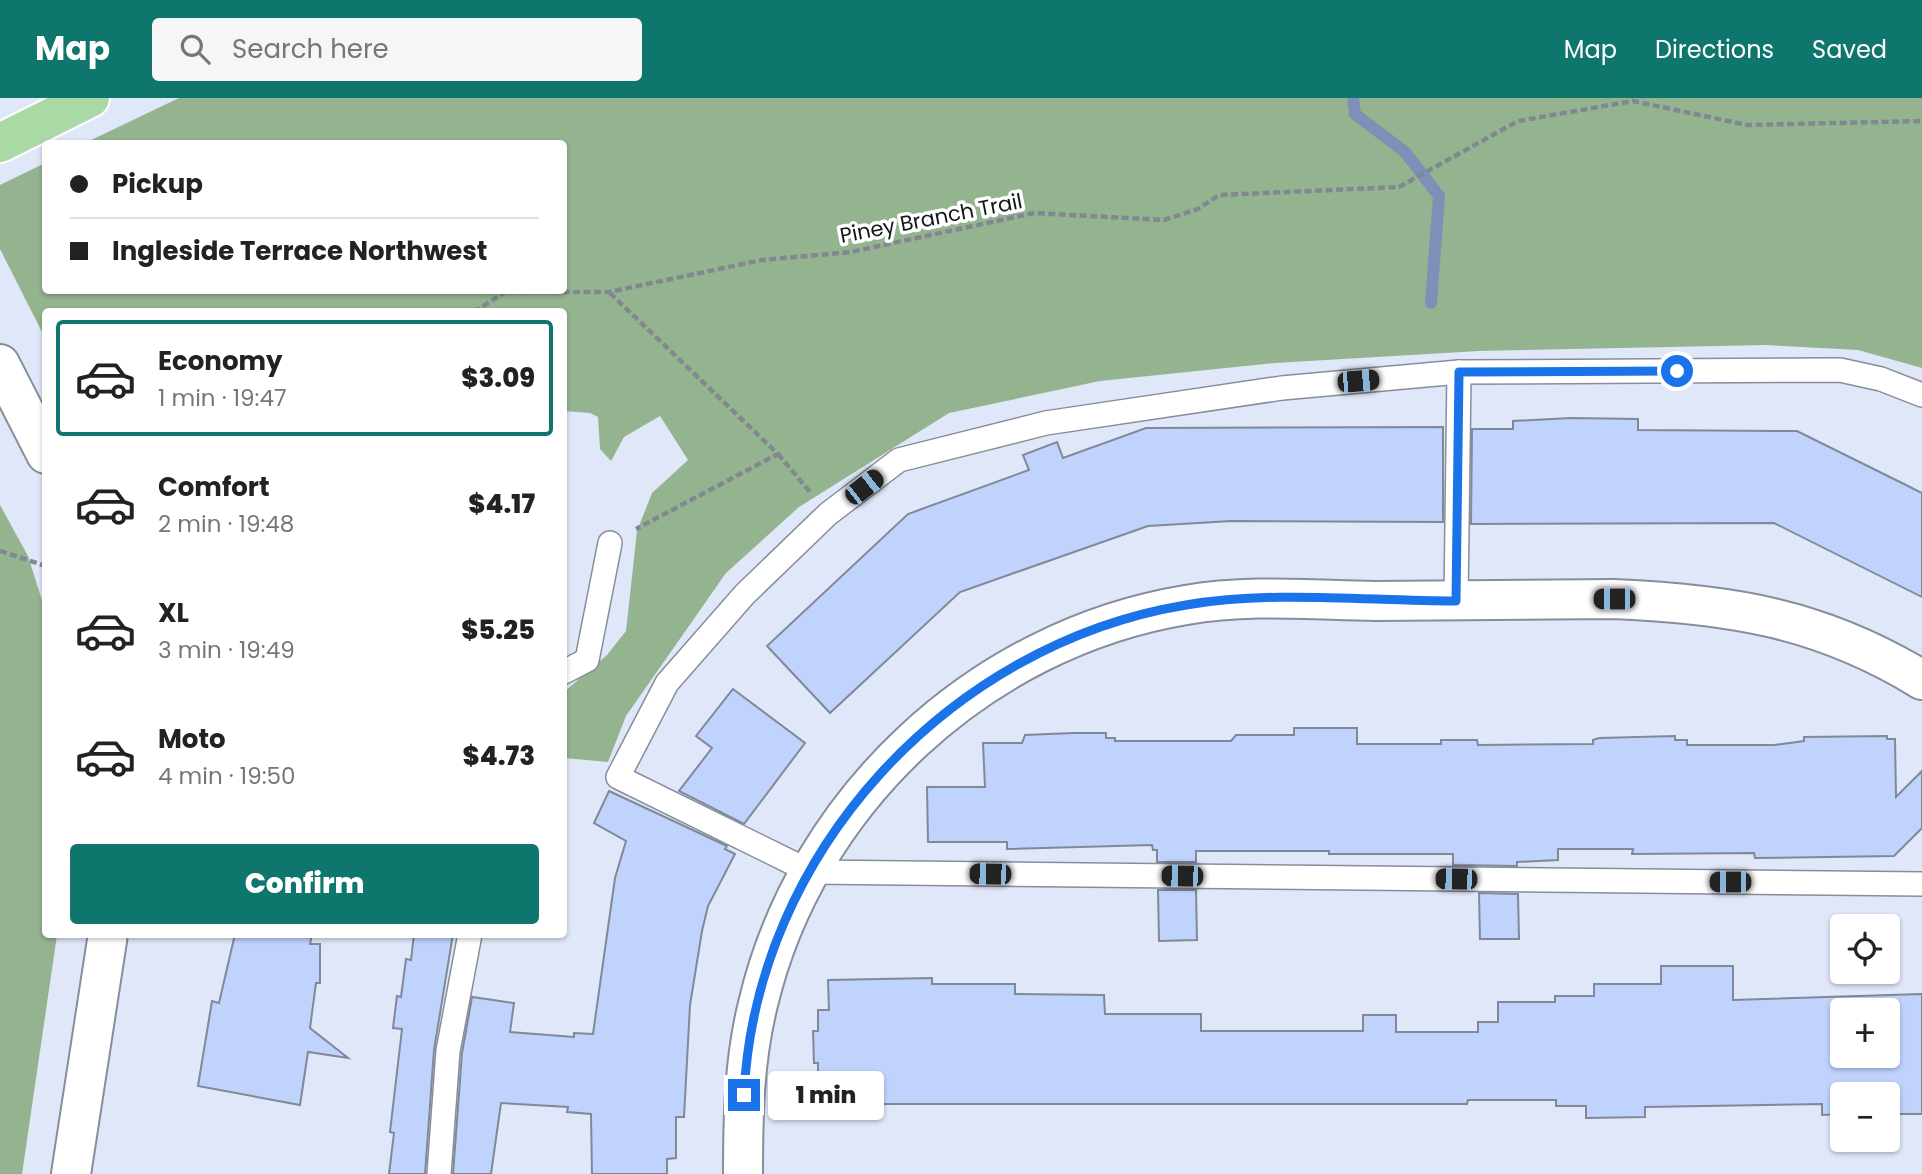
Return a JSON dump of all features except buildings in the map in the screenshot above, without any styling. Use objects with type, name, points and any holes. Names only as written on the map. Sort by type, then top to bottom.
[{"type":"main road","points":[[0,144],[90,98]]},
{"type":"street","points":[[0,364],[42,446]]},
{"type":"street","points":[[743,1174],[745,1079],[758,1002],[785,924],[811,872],[861,794],[914,736],[999,675],[1069,640],[1139,615],[1219,601],[1614,599],[1734,608],[1829,634],[1922,680]]},
{"type":"street","points":[[71,1174],[107,938]]},
{"type":"lane","points":[[1922,395],[1881,379],[1840,370],[1459,372],[1282,388],[1046,423],[899,460],[828,514],[745,594],[667,683],[618,777],[811,872],[1922,884]]},
{"type":"lane","points":[[1456,601],[1459,372]]},
{"type":"lane","points":[[567,670],[587,660],[610,543]]},
{"type":"lane","points":[[439,1174],[448,1051],[469,938]]},
{"type":"path","name":"Piney Branch Trail","points":[[567,292],[609,292],[762,260],[851,252],[1034,213],[1164,220],[1198,209],[1219,195],[1399,187],[1518,121],[1633,101],[1747,125],[1922,121]]},
{"type":"path","points":[[609,292],[778,454],[828,514]]},
{"type":"path","name":"Piney Branch Trail","points":[[480,308],[502,294]]},
{"type":"path","points":[[610,543],[778,454]]},
{"type":"path","points":[[0,551],[42,565]]},
{"type":"green space","points":[[179,98],[1922,98],[1922,368],[1858,350],[1766,345],[1479,351],[1275,363],[1100,381],[949,413],[799,507],[726,573],[626,716],[608,762],[567,758],[567,689],[607,655],[626,631],[637,531],[652,493],[688,460],[660,416],[624,437],[611,461],[600,449],[598,417],[590,413],[567,411],[567,308],[42,308],[42,332],[0,249],[0,185],[42,164],[42,294],[567,294],[567,140],[91,140]]},
{"type":"green space","points":[[0,505],[28,556],[42,600],[42,938],[57,938],[22,1174],[0,1174]]},
{"type":"waterway","points":[[1353,98],[1355,114],[1405,152],[1439,196],[1431,303]]},
{"type":"route","points":[[744,1095],[748,1049],[766,973],[800,894],[825,848],[861,794],[914,736],[938,717],[999,675],[1033,656],[1139,615],[1187,605],[1252,599],[1456,601],[1459,372],[1677,371]]}]
